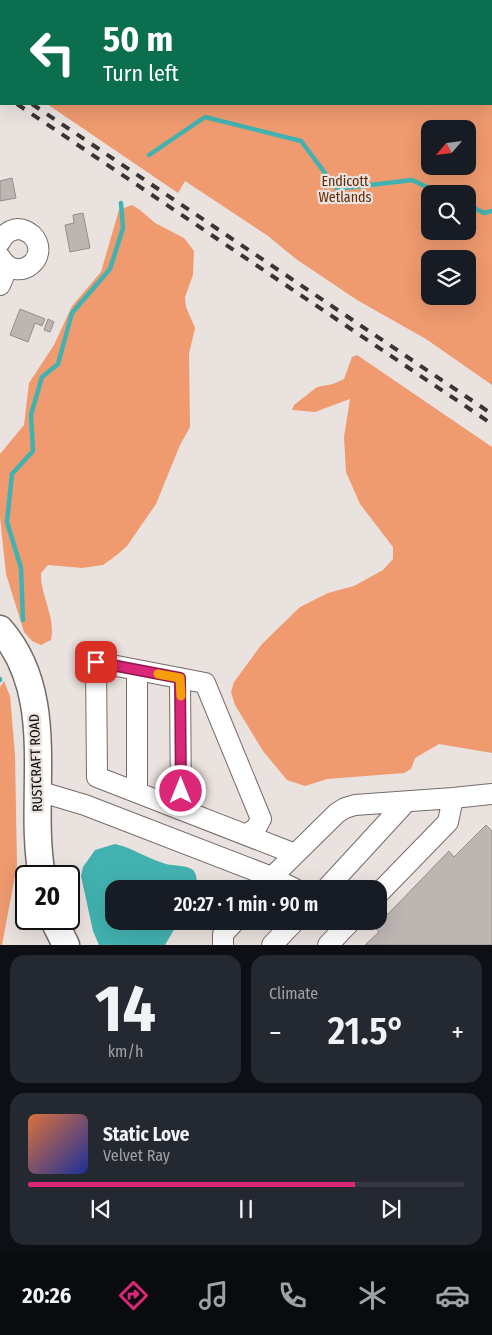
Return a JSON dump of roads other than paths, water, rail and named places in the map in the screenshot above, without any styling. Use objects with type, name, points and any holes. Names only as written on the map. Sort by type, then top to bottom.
[{"type":"main road","name":"RUSTCRAFT ROAD","points":[[0,629],[21,661],[30,687],[38,735],[41,865]]},
{"type":"main road","points":[[58,930],[66,945]]},
{"type":"street","points":[[0,242],[7,233],[17,229],[29,232],[36,239],[38,248],[37,258],[24,269],[17,269],[4,262],[0,285]]},
{"type":"street","points":[[246,835],[256,828],[261,819],[205,683],[96,662],[97,777],[181,809],[246,835],[296,854]]},
{"type":"street","points":[[137,670],[137,792]]},
{"type":"street","points":[[180,678],[181,809]]},
{"type":"street","points":[[38,791],[85,805],[267,880]]},
{"type":"street","points":[[274,880],[296,854],[345,808],[355,805],[492,794]]},
{"type":"street","points":[[387,885],[448,822],[454,798]]},
{"type":"street","points":[[334,880],[406,802]]},
{"type":"street","points":[[223,945],[223,934],[227,930]]},
{"type":"street","points":[[272,945],[286,930]]},
{"type":"street","points":[[328,945],[339,930]]},
{"type":"water","points":[[115,844],[166,864],[187,867],[195,872],[197,880],[105,880],[105,930],[174,930],[165,945],[99,945],[93,931],[81,876],[83,867],[95,850]]},
{"type":"waterway","points":[[149,155],[205,117],[301,141],[337,189],[412,180],[423,185]]},
{"type":"waterway","points":[[23,620],[21,568],[7,522],[12,474],[33,451],[31,415],[42,377],[58,364],[72,313],[110,269],[123,228],[121,203]]},
{"type":"waterway","points":[[476,209],[484,213],[492,211]]},
{"type":"railway","points":[[18,105],[492,424]]},
{"type":"railway","points":[[33,105],[492,414]]},
{"type":"park label","name":"Endicott Wetlands","points":[[345,190]]}]
